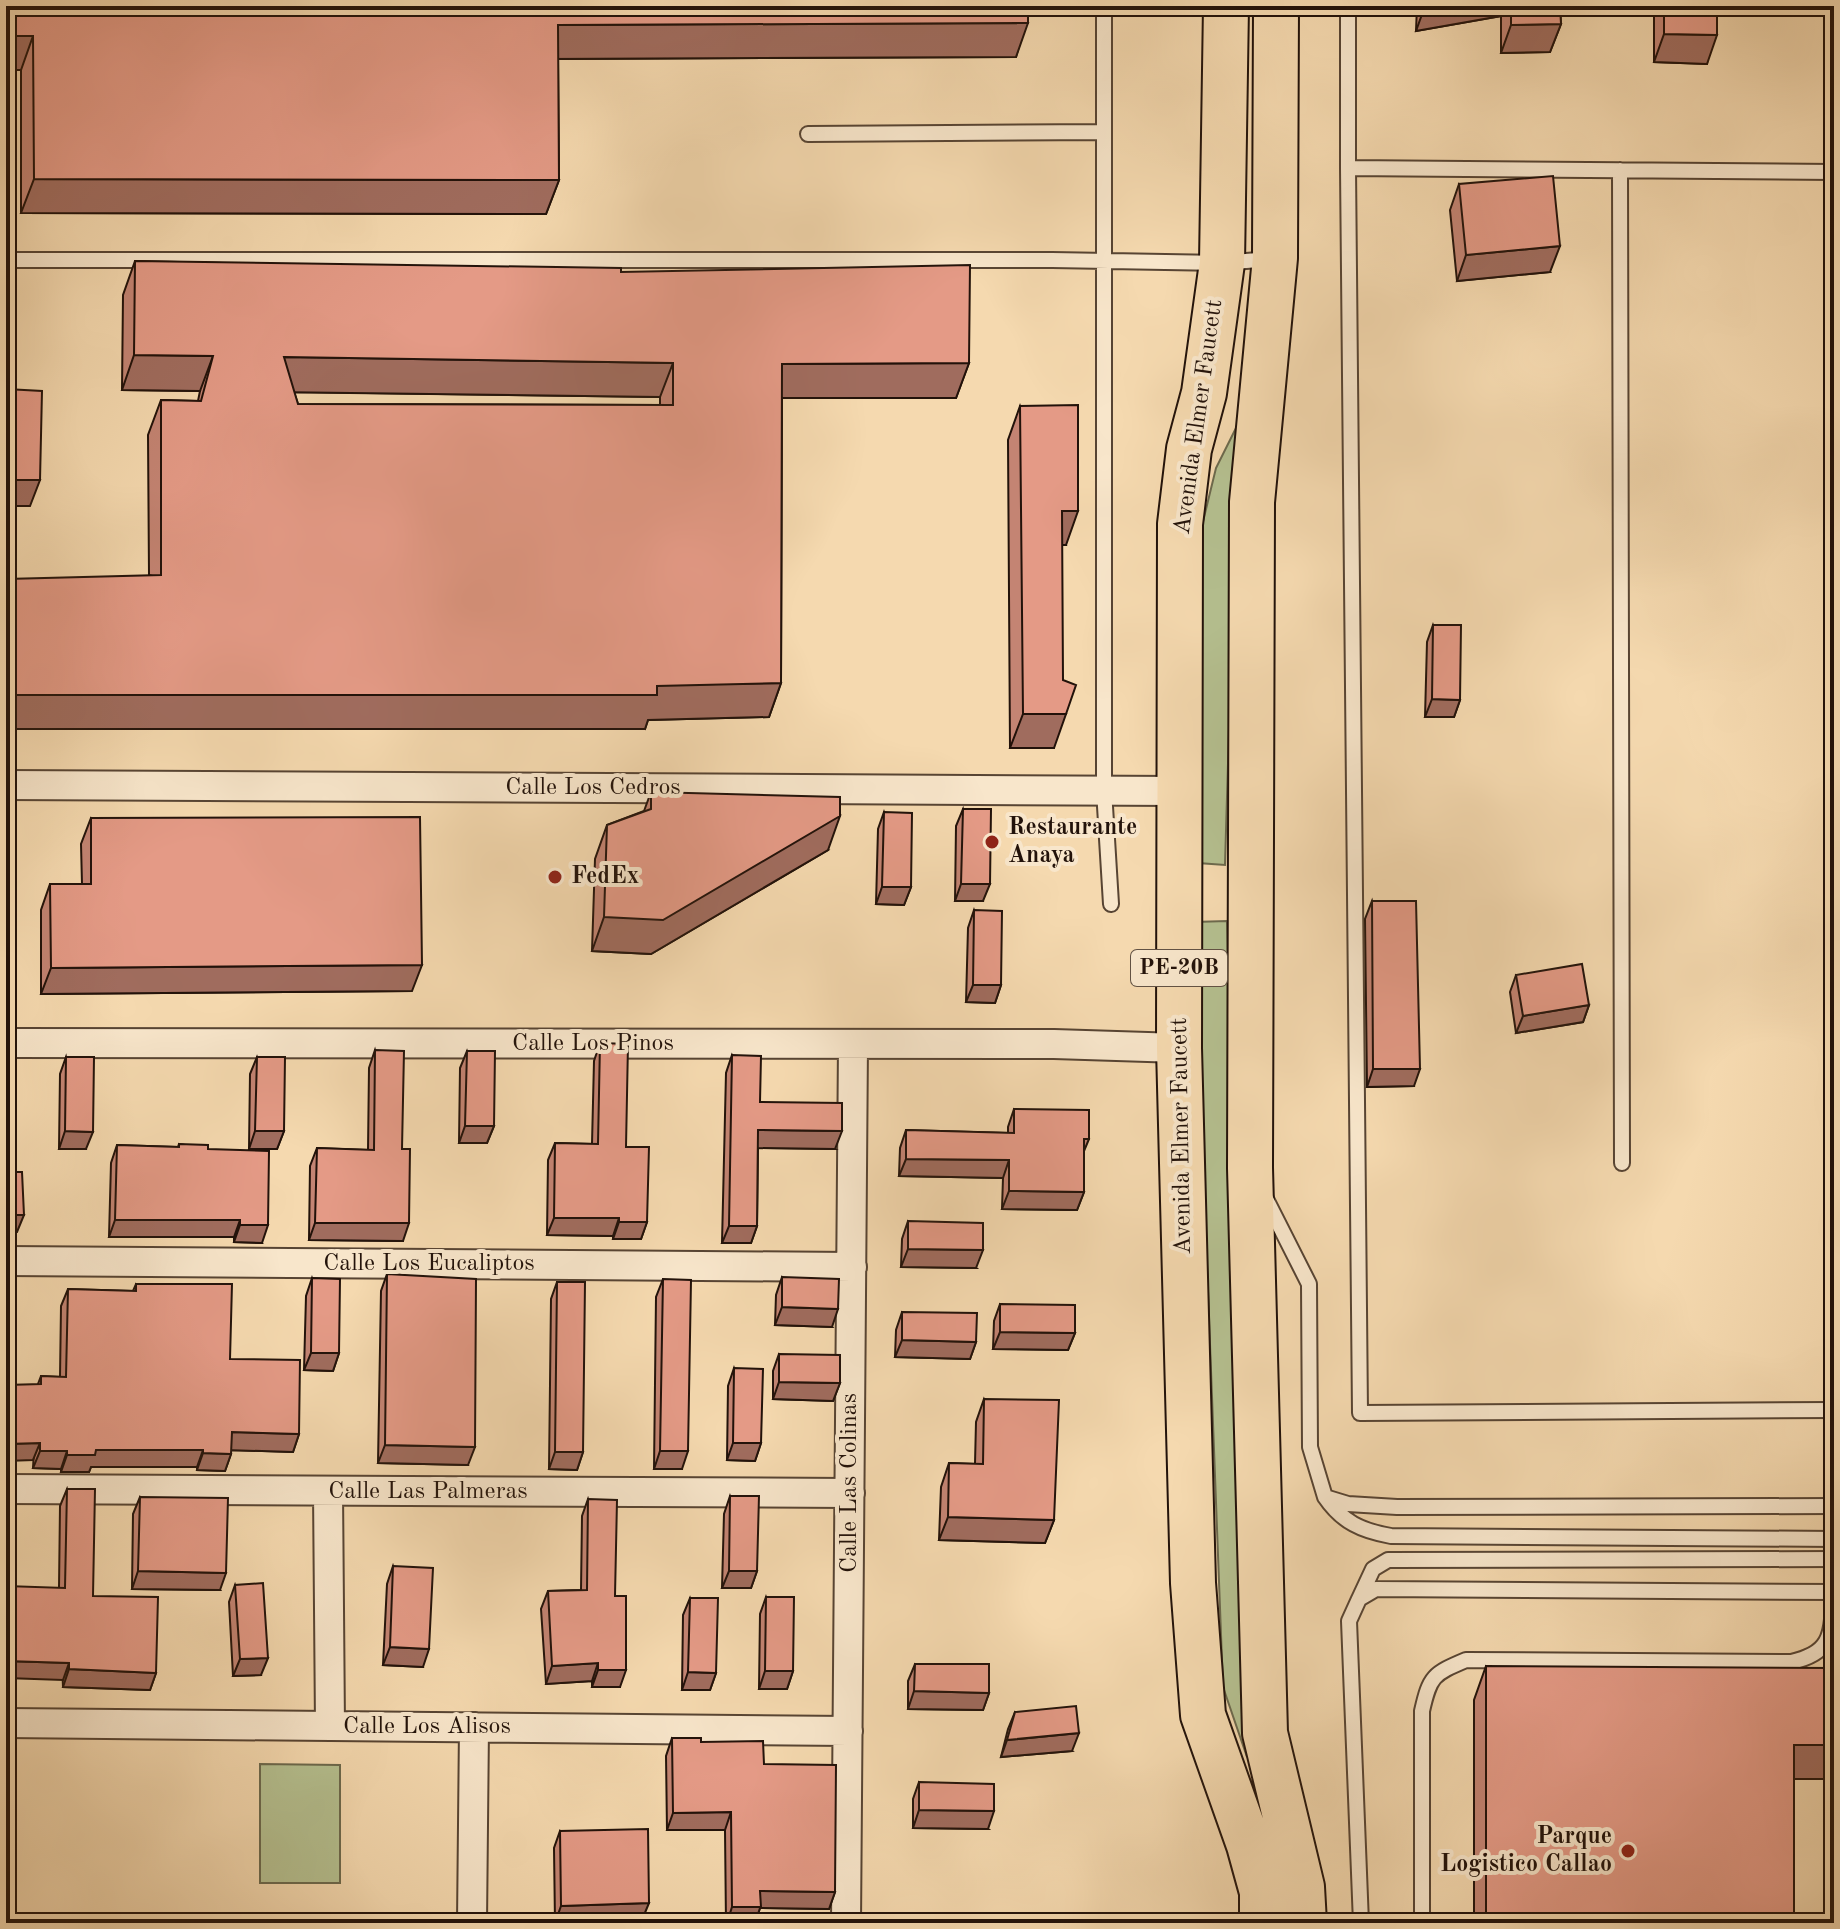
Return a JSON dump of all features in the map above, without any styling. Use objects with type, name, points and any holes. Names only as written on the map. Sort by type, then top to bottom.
[{"type":"highway","name":"Avenida Elmer Faucett","points":[[1226,6],[1222,263],[1204,393],[1189,449],[1180,524],[1179,1048],[1193,1583],[1203,1715],[1249,1845],[1262,1892],[1262,1923]]},
{"type":"highway","name":"PE-20B","points":[[1276,6],[1275,258],[1252,502],[1250,1168],[1265,1733],[1302,1887],[1304,1923]]},
{"type":"highway","points":[[1179,894],[1249,894]]},
{"type":"street","name":"Calle Los Cedros","points":[[6,785],[1180,791]]},
{"type":"street","name":"Calle Los Pinos","points":[[6,1043],[1054,1044],[1179,1048]]},
{"type":"street","name":"Calle Las Colinas","points":[[846,1923],[853,1044]]},
{"type":"street","name":"Calle Los Eucaliptos","points":[[6,1261],[852,1267]]},
{"type":"street","name":"Calle Las Palmeras","points":[[6,1489],[850,1493]]},
{"type":"street","points":[[328,1491],[330,1726]]},
{"type":"street","name":"Calle Los Alisos","points":[[6,1723],[848,1731]]},
{"type":"street","points":[[472,1923],[474,1727]]},
{"type":"lane","points":[[1104,6],[1104,790],[1111,904]]},
{"type":"lane","points":[[1348,6],[1360,1413],[1834,1410]]},
{"type":"lane","points":[[808,134],[1104,132]]},
{"type":"lane","points":[[1348,168],[1834,172]]},
{"type":"lane","points":[[1620,170],[1622,1163]]},
{"type":"lane","points":[[6,260],[1104,260],[1222,263],[1275,258]]},
{"type":"lane","points":[[1250,1168],[1309,1284],[1310,1447],[1325,1497],[1337,1514],[1371,1533],[1391,1536],[1834,1539]]},
{"type":"lane","points":[[1325,1497],[1348,1504],[1397,1507],[1834,1506]]},
{"type":"lane","points":[[1361,1923],[1349,1621],[1373,1569],[1388,1560],[1834,1559]]},
{"type":"lane","points":[[1359,1599],[1376,1589],[1834,1592],[1832,1623],[1824,1648],[1810,1658],[1791,1662],[1466,1660],[1442,1670],[1428,1684],[1422,1711],[1422,1923]]},
{"type":"green space","points":[[1238,424],[1225,865],[1198,863],[1199,538],[1216,468]]},
{"type":"green space","points":[[1227,921],[1247,1757],[1223,1687],[1194,922]]},
{"type":"green space","points":[[260,1764],[340,1765],[340,1883],[260,1883]]},
{"type":"building","points":[[6,6],[1028,6],[1028,23],[558,25],[559,180],[34,179],[33,36],[6,36]]},
{"type":"building","points":[[1511,6],[1560,6],[1561,24],[1511,25]]},
{"type":"building","points":[[1664,6],[1717,6],[1717,35],[1664,34]]},
{"type":"building","points":[[1553,176],[1560,246],[1466,255],[1459,184]]},
{"type":"building","points":[[135,261],[621,268],[621,272],[970,265],[969,363],[782,364],[781,683],[657,686],[657,695],[6,695],[6,579],[161,575],[161,400],[201,401],[213,356],[134,355]],"holes":[[[284,357],[673,363],[673,405],[298,404]]]},
{"type":"building","points":[[6,389],[42,391],[40,480],[6,480]]},
{"type":"building","points":[[1078,405],[1078,511],[1062,511],[1063,680],[1076,685],[1066,714],[1023,714],[1020,406]]},
{"type":"building","points":[[1433,625],[1461,625],[1460,700],[1432,699]]},
{"type":"building","points":[[651,792],[840,797],[840,816],[663,920],[604,917],[607,825],[651,809]]},
{"type":"building","points":[[963,809],[991,809],[990,884],[961,884]]},
{"type":"building","points":[[884,812],[912,813],[911,887],[882,887]]},
{"type":"building","points":[[420,817],[422,965],[51,968],[50,884],[91,884],[91,818]]},
{"type":"building","points":[[1372,901],[1416,901],[1420,1069],[1373,1069]]},
{"type":"building","points":[[974,910],[1002,911],[1001,985],[973,985]]},
{"type":"building","points":[[1582,964],[1589,1005],[1523,1016],[1516,975]]},
{"type":"building","points":[[600,1043],[628,1044],[626,1147],[649,1147],[647,1222],[619,1222],[619,1218],[554,1218],[555,1143],[598,1144]]},
{"type":"building","points":[[375,1050],[404,1051],[402,1149],[410,1149],[409,1223],[315,1223],[317,1148],[374,1150]]},
{"type":"building","points":[[467,1051],[495,1051],[494,1126],[465,1126]]},
{"type":"building","points":[[732,1055],[761,1056],[760,1102],[842,1103],[842,1131],[758,1130],[757,1226],[729,1226]]},
{"type":"building","points":[[66,1057],[94,1057],[93,1132],[65,1131]]},
{"type":"building","points":[[257,1057],[285,1057],[284,1131],[255,1131]]},
{"type":"building","points":[[1014,1109],[1089,1110],[1089,1139],[1084,1139],[1084,1192],[1009,1191],[1009,1160],[906,1159],[906,1130],[1014,1133]]},
{"type":"building","points":[[179,1144],[208,1145],[208,1149],[269,1151],[268,1225],[240,1225],[240,1220],[115,1220],[117,1145],[179,1147]]},
{"type":"building","points":[[6,1172],[22,1172],[24,1215],[6,1215]]},
{"type":"building","points":[[908,1221],[983,1223],[983,1250],[908,1249]]},
{"type":"building","points":[[387,1274],[476,1279],[475,1447],[385,1445]]},
{"type":"building","points":[[782,1277],[839,1279],[838,1309],[782,1307]]},
{"type":"building","points":[[312,1278],[340,1279],[339,1353],[311,1353]]},
{"type":"building","points":[[663,1279],[691,1280],[688,1451],[660,1451]]},
{"type":"building","points":[[557,1282],[585,1282],[583,1452],[555,1452]]},
{"type":"building","points":[[136,1284],[232,1284],[230,1359],[300,1360],[299,1434],[232,1432],[231,1454],[203,1453],[203,1450],[96,1450],[95,1455],[67,1455],[67,1451],[40,1451],[40,1443],[6,1444],[6,1385],[41,1384],[41,1376],[66,1377],[68,1289],[136,1291]]},
{"type":"building","points":[[1000,1304],[1075,1305],[1075,1333],[1000,1332]]},
{"type":"building","points":[[902,1312],[977,1313],[976,1342],[902,1340]]},
{"type":"building","points":[[779,1354],[840,1355],[840,1383],[779,1382]]},
{"type":"building","points":[[734,1368],[763,1369],[761,1443],[733,1443]]},
{"type":"building","points":[[984,1399],[1059,1400],[1054,1520],[948,1517],[949,1463],[983,1464]]},
{"type":"building","points":[[67,1489],[95,1489],[93,1596],[158,1597],[156,1673],[69,1669],[69,1663],[6,1661],[6,1586],[65,1588]]},
{"type":"building","points":[[730,1496],[759,1496],[757,1571],[729,1571]]},
{"type":"building","points":[[140,1497],[228,1498],[226,1573],[138,1571]]},
{"type":"building","points":[[588,1499],[617,1500],[615,1596],[626,1596],[626,1670],[598,1670],[598,1663],[552,1666],[548,1591],[587,1590]]},
{"type":"building","points":[[393,1566],[433,1568],[429,1649],[390,1647]]},
{"type":"building","points":[[263,1583],[268,1658],[240,1659],[235,1585]]},
{"type":"building","points":[[766,1597],[794,1597],[793,1671],[765,1671]]},
{"type":"building","points":[[690,1598],[718,1598],[716,1673],[688,1672]]},
{"type":"building","points":[[915,1664],[989,1664],[989,1693],[914,1691]]},
{"type":"building","name":"Parque Logistico Callao","points":[[1486,1666],[1834,1668],[1834,1745],[1794,1745],[1794,1923],[1486,1923]]},
{"type":"building","points":[[1076,1706],[1079,1733],[1007,1740],[1015,1712]]},
{"type":"building","points":[[672,1738],[701,1738],[701,1742],[763,1741],[764,1764],[836,1765],[835,1892],[760,1891],[761,1907],[732,1907],[731,1812],[673,1813]]},
{"type":"building","points":[[919,1782],[994,1784],[994,1811],[919,1810]]},
{"type":"building","points":[[648,1829],[649,1903],[561,1906],[560,1831]]},
{"type":"building","points":[[1004,1919],[1078,1920],[1078,1923],[1003,1923]]},
{"type":"place","name":"Restaurante Anaya","points":[[992,842]]},
{"type":"place","name":"FedEx","points":[[555,877]]},
{"type":"place","name":"Parque Logistico Callao","points":[[1628,1851]]}]
